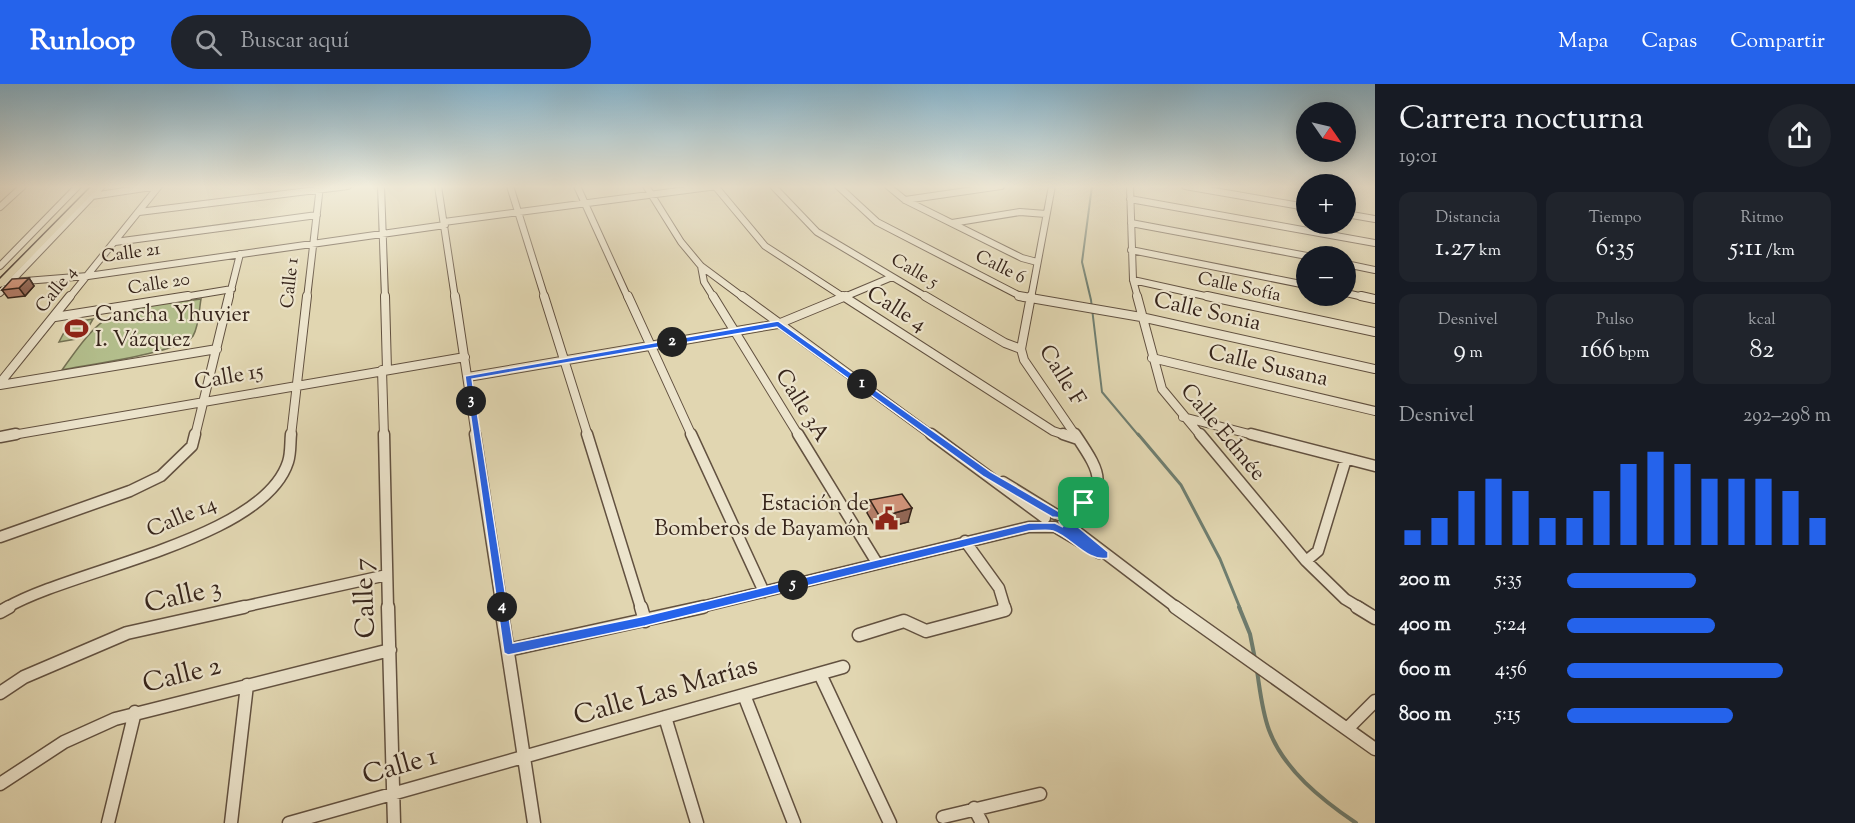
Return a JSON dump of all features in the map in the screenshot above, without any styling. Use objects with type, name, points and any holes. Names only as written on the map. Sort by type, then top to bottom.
[{"type":"main road","points":[[2,281],[56,220]]},
{"type":"main road","points":[[2,281],[65,220]]},
{"type":"street","points":[[0,266],[44,220]]},
{"type":"street","name":"Calle 4","points":[[0,384],[132,220]]},
{"type":"street","points":[[115,242],[276,220]]},
{"type":"street","name":"Calle 1","points":[[298,384],[316,220]]},
{"type":"street","name":"Calle 7","points":[[382,220],[387,575],[394,823]]},
{"type":"street","points":[[443,220],[534,823]]},
{"type":"street","name":"Calle 21","points":[[2,281],[88,276],[466,220]]},
{"type":"street","points":[[521,220],[645,621]]},
{"type":"street","points":[[593,220],[764,592]]},
{"type":"street","points":[[668,220],[681,242],[701,266],[778,324],[987,474],[1056,519],[1086,548],[1104,555],[1375,749]]},
{"type":"street","name":"Calle 4","points":[[744,220],[765,246],[1053,431],[1078,439]]},
{"type":"street","name":"Calle 5","points":[[806,220],[817,232],[892,277],[1005,343],[1021,349]]},
{"type":"street","name":"Calle 6","points":[[875,220],[1013,294],[1029,299]]},
{"type":"street","points":[[947,220],[1037,262]]},
{"type":"street","points":[[952,223],[968,220]]},
{"type":"street","name":"Calle F","points":[[1045,220],[1021,349],[1024,360],[1097,468],[1100,481],[1096,493],[1084,503],[1083,508],[1056,519]]},
{"type":"street","points":[[1250,220],[1375,243]]},
{"type":"street","points":[[1131,223],[1296,254]]},
{"type":"street","name":"Calle Edmée","points":[[1131,223],[1133,280],[1162,389],[1183,417],[1306,561],[1345,599],[1375,618]]},
{"type":"street","points":[[1131,250],[1296,283]]},
{"type":"street","points":[[0,537],[130,490],[161,476],[192,446],[240,254]]},
{"type":"street","name":"Calle 3A","points":[[701,266],[704,282],[877,563]]},
{"type":"street","points":[[1356,266],[1375,270]]},
{"type":"street","points":[[468,377],[778,324],[892,277]]},
{"type":"street","name":"Calle Sofía","points":[[1133,280],[1375,332]]},
{"type":"street","points":[[0,293],[2,281]]},
{"type":"street","name":"Calle 20","points":[[55,316],[232,289]]},
{"type":"street","points":[[1356,295],[1375,299]]},
{"type":"street","name":"Calle Sonia","points":[[1029,299],[1141,317],[1375,369]]},
{"type":"street","points":[[0,384],[217,349]]},
{"type":"street","name":"Calle 15","points":[[0,437],[465,357]]},
{"type":"street","name":"Calle Susana","points":[[1152,358],[1375,411]]},
{"type":"street","name":"Calle 14","points":[[0,612],[15,603],[210,531],[243,512],[274,485],[288,462],[298,384]]},
{"type":"street","points":[[1183,417],[1375,466]]},
{"type":"street","points":[[1306,561],[1318,551],[1346,459]]},
{"type":"street","points":[[508,650],[645,621],[1056,519]]},
{"type":"street","points":[[859,635],[904,621],[926,631],[1005,610],[999,588],[964,541]]},
{"type":"street","name":"Calle 3","points":[[0,693],[24,677],[127,633],[387,575]]},
{"type":"street","name":"Calle 2","points":[[0,784],[51,747],[83,731],[135,712],[390,650]]},
{"type":"street","name":"Calle Las Marías","points":[[525,757],[843,668]]},
{"type":"street","points":[[820,674],[890,823]]},
{"type":"street","points":[[231,823],[247,685]]},
{"type":"street","points":[[744,695],[794,823]]},
{"type":"street","points":[[1347,729],[1375,701]]},
{"type":"street","points":[[108,823],[135,712]]},
{"type":"street","points":[[665,717],[697,823]]},
{"type":"street","name":"Calle 1","points":[[289,823],[525,757]]},
{"type":"street","points":[[943,817],[1040,794]]},
{"type":"street","points":[[974,808],[982,823]]},
{"type":"green space","points":[[201,299],[195,332],[185,342],[153,352],[62,370],[89,334],[109,317],[129,309]]},
{"type":"green space","name":"Cancha Yhuvier I. Vázquez","points":[[93,319],[82,338],[59,342],[69,323]]},
{"type":"building","points":[[29,278],[19,288],[2,290],[12,279]]},
{"type":"building","points":[[902,494],[912,508],[880,517],[870,500]]},
{"type":"waterway","points":[[1087,220],[1082,262],[1091,300],[1102,392],[1139,436]]},
{"type":"waterway","points":[[1138,434],[1181,485],[1220,559],[1240,608]]},
{"type":"waterway","points":[[1239,607],[1250,634],[1255,659]]},
{"type":"waterway","points":[[1257,671],[1269,730],[1284,758],[1317,794],[1356,823]]},
{"type":"place","name":"Cancha Yhuvier I. Vázquez","points":[[77,329]]},
{"type":"place","name":"Estación de Bomberos de Bayamón","points":[[887,518]]},
{"type":"route","points":[[778,324],[987,474],[1055,514],[1059,515],[1077,503],[1084,503],[1083,508],[1064,522],[1104,555],[1086,548],[1055,527],[1029,527],[964,541],[645,621],[508,650],[468,377],[778,324]]}]
